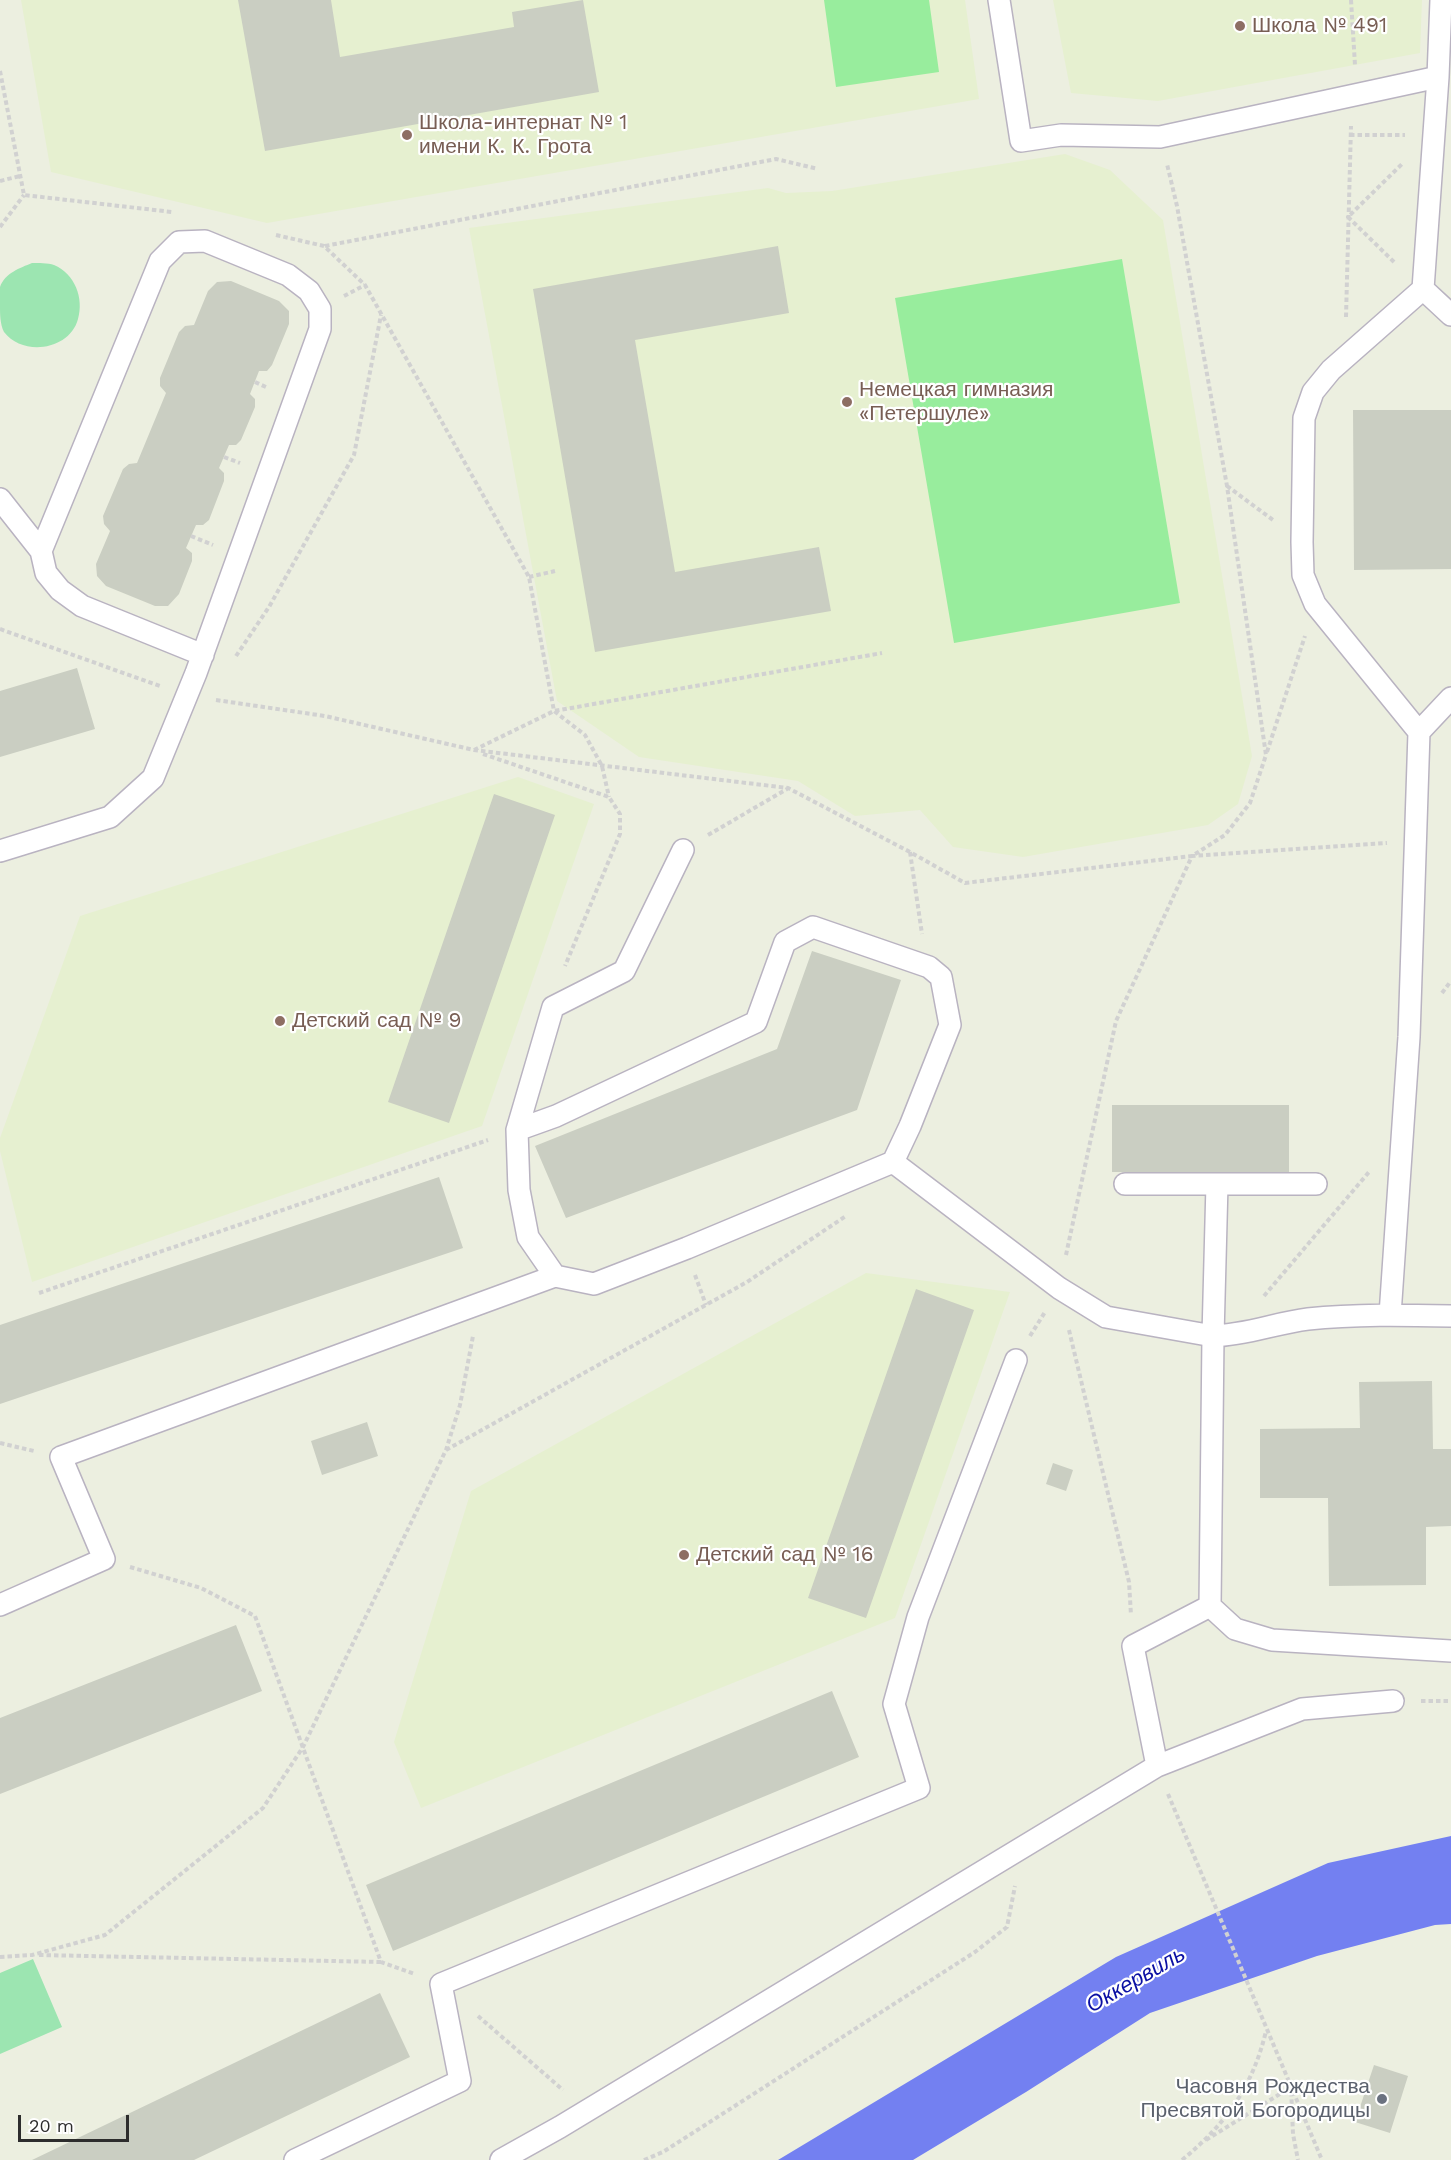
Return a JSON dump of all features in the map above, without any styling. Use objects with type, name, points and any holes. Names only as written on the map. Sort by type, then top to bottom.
[{"type":"lane","points":[[999,0],[1021,141],[1061,135],[1160,137],[1438,78]]},
{"type":"lane","points":[[1419,732],[1315,604],[1303,575],[1304,418],[1312,392],[1331,370],[1423,290],[1438,78],[1441,0]]},
{"type":"lane","points":[[0,851],[110,817],[153,778],[203,656],[320,329],[320,309],[309,291],[288,275],[205,242],[179,242],[160,261],[41,551]]},
{"type":"lane","points":[[1423,290],[1451,315]]},
{"type":"lane","points":[[0,499],[41,551],[46,573],[60,590],[82,606],[203,656]]},
{"type":"lane","points":[[1390,1315],[1409,1037],[1419,732],[1451,698]]},
{"type":"lane","points":[[555,1276],[528,1237],[519,1190],[517,1130],[553,1007],[624,971],[683,849]]},
{"type":"lane","points":[[0,1605],[104,1560],[61,1457],[555,1276],[594,1284],[687,1248],[893,1162],[910,1126],[950,1025],[941,977],[928,967],[813,927],[785,942],[756,1022],[556,1116],[517,1130]]},
{"type":"lane","points":[[893,1162],[1059,1288],[1106,1317],[1222,1336],[1308,1319],[1390,1315],[1451,1316]]},
{"type":"lane","points":[[1125,1184],[1316,1184]]},
{"type":"lane","points":[[1217,1184],[1222,1336],[1210,1606],[1235,1629],[1272,1640],[1451,1651]]},
{"type":"lane","points":[[295,2160],[460,2081],[441,1984],[919,1788],[894,1704],[918,1617],[1016,1360]]},
{"type":"lane","points":[[1157,1766],[1133,1646],[1210,1606]]},
{"type":"lane","points":[[501,2160],[587,2111],[1157,1766],[1302,1709],[1393,1701]]},
{"type":"path","points":[[1344,359],[1351,96],[1355,65],[1351,0]]},
{"type":"path","points":[[1350,135],[1433,134]]},
{"type":"path","points":[[1348,217],[1433,134]]},
{"type":"path","points":[[1160,137],[1177,206],[1227,486],[1266,755]]},
{"type":"path","points":[[324,246],[776,159],[818,169]]},
{"type":"path","points":[[0,182],[20,176]]},
{"type":"path","points":[[0,227],[24,195]]},
{"type":"path","points":[[1348,217],[1423,290]]},
{"type":"path","points":[[232,662],[269,607],[354,455],[381,314]]},
{"type":"path","points":[[1227,486],[1302,542]]},
{"type":"path","points":[[553,1007],[560,978],[620,834],[620,814],[609,797],[602,766],[585,735],[554,711],[529,577],[555,571]]},
{"type":"path","points":[[1016,1360],[1059,1288],[1116,1021],[1192,856],[1225,835],[1250,803],[1315,604]]},
{"type":"path","points":[[0,629],[187,696],[325,716],[474,750],[788,788],[910,852],[965,884],[1192,856],[1414,842]]},
{"type":"path","points":[[474,750],[554,711],[882,653]]},
{"type":"path","points":[[474,750],[609,797]]},
{"type":"path","points":[[683,849],[788,788]]},
{"type":"path","points":[[910,852],[928,967]]},
{"type":"path","points":[[39,1293],[517,1130]]},
{"type":"path","points":[[1222,1336],[1403,1132]]},
{"type":"path","points":[[446,1450],[747,1282],[853,1212]]},
{"type":"path","points":[[1059,1288],[1129,1582],[1133,1646]]},
{"type":"path","points":[[32,1955],[105,1935],[263,1808],[303,1747],[446,1450],[462,1395],[478,1306]]},
{"type":"path","points":[[104,1560],[201,1588],[255,1616],[381,1962]]},
{"type":"path","points":[[1157,1766],[1322,2160]]},
{"type":"path","points":[[644,2160],[663,2152],[975,1952],[1007,1927],[1023,1847]]},
{"type":"path","points":[[0,1957],[32,1955],[381,1962],[441,1984],[587,2111]]},
{"type":"path","points":[[1206,2140],[1247,2086],[1261,2051],[1266,2030]]},
{"type":"path","points":[[1182,2160],[1206,2140],[1291,2087]]},
{"type":"path","points":[[1291,2087],[1293,2134],[1299,2160]]},
{"type":"shaded area","name":"Школа-интернат № 1 имени К. К. Грота","points":[[21,0],[965,0],[979,99],[267,223],[51,172]]},
{"type":"shaded area","name":"Школа № 491","points":[[1053,0],[1422,0],[1420,53],[1158,101],[1071,93]]},
{"type":"shaded area","name":"Немецкая гимназия «Петершуле»","points":[[1065,154],[1110,170],[1163,220],[1252,756],[1238,804],[1208,825],[1023,857],[953,847],[920,810],[855,816],[798,781],[639,757],[557,701],[469,228],[768,188],[786,193],[832,191]]},
{"type":"shaded area","name":"Детский сад № 9","points":[[518,777],[594,804],[482,1126],[32,1282],[0,1151],[0,1138],[80,916]]},
{"type":"shaded area","name":"Детский сад № 16","points":[[866,1273],[1010,1292],[895,1618],[421,1808],[394,1742],[471,1491]]},
{"type":"green space","points":[[824,0],[929,0],[939,72],[836,87]]},
{"type":"green space","points":[[1122,259],[1180,603],[954,643],[895,298]]},
{"type":"green space","points":[[32,263],[52,264],[67,274],[76,288],[80,303],[78,319],[66,338],[56,343],[34,347],[12,340],[4,332],[0,312],[2,282],[13,272]]},
{"type":"green space","points":[[33,1959],[62,2027],[0,2054],[0,1973]]},
{"type":"water","name":"Оккервиль","points":[[1451,1836],[1451,1924],[1435,1925],[1317,1956],[1150,2013],[913,2160],[778,2160],[1116,1957],[1328,1863]]},
{"type":"building","points":[[238,0],[331,0],[340,57],[514,27],[512,12],[583,0],[599,92],[265,151]]},
{"type":"building","points":[[778,246],[789,313],[635,340],[675,572],[819,547],[831,611],[595,652],[533,289]]},
{"type":"building","points":[[231,281],[279,301],[289,311],[289,324],[272,365],[267,371],[259,371],[250,394],[255,399],[255,407],[241,440],[236,445],[229,445],[219,468],[224,473],[224,481],[209,520],[203,525],[196,525],[186,548],[192,553],[192,561],[179,594],[168,606],[155,606],[106,586],[97,576],[96,564],[110,531],[104,524],[103,516],[123,469],[129,464],[137,463],[166,393],[160,386],[160,378],[179,332],[185,326],[194,325],[208,291],[217,282]]},
{"type":"building","points":[[1353,410],[1451,410],[1451,569],[1354,570]]},
{"type":"building","points":[[77,668],[95,729],[0,757],[0,691]]},
{"type":"building","points":[[494,794],[555,815],[449,1123],[388,1102]]},
{"type":"building","points":[[812,951],[901,980],[857,1110],[566,1218],[535,1146],[777,1049]]},
{"type":"building","points":[[1112,1105],[1289,1105],[1289,1172],[1112,1172]]},
{"type":"building","points":[[439,1177],[463,1248],[0,1404],[0,1325]]},
{"type":"building","points":[[916,1289],[974,1310],[866,1618],[808,1598]]},
{"type":"building","points":[[1432,1381],[1433,1449],[1451,1449],[1451,1526],[1426,1527],[1426,1585],[1329,1586],[1328,1498],[1260,1498],[1260,1429],[1360,1428],[1359,1382]]},
{"type":"building","points":[[367,1422],[378,1456],[322,1475],[311,1441]]},
{"type":"building","points":[[1053,1463],[1073,1470],[1066,1491],[1046,1484]]},
{"type":"building","points":[[236,1625],[262,1691],[0,1794],[0,1718]]},
{"type":"building","points":[[832,1691],[859,1757],[393,1951],[366,1885]]},
{"type":"building","points":[[380,1993],[410,2057],[194,2160],[32,2160]]},
{"type":"building","name":"Часовня Рождества Пресвятой Богородицы","points":[[1374,2065],[1408,2076],[1390,2133],[1355,2122]]},
{"type":"place","name":"Школа № 491","points":[[1240,26]]},
{"type":"place","name":"Школа-интернат № 1 имени К. К. Грота","points":[[407,135]]},
{"type":"place","name":"Немецкая гимназия «Петершуле»","points":[[847,402]]},
{"type":"place","name":"Детский сад № 9","points":[[280,1021]]},
{"type":"place","name":"Детский сад № 16","points":[[684,1555]]},
{"type":"place","name":"Часовня Рождества Пресвятой Богородицы","points":[[1382,2099]]}]
